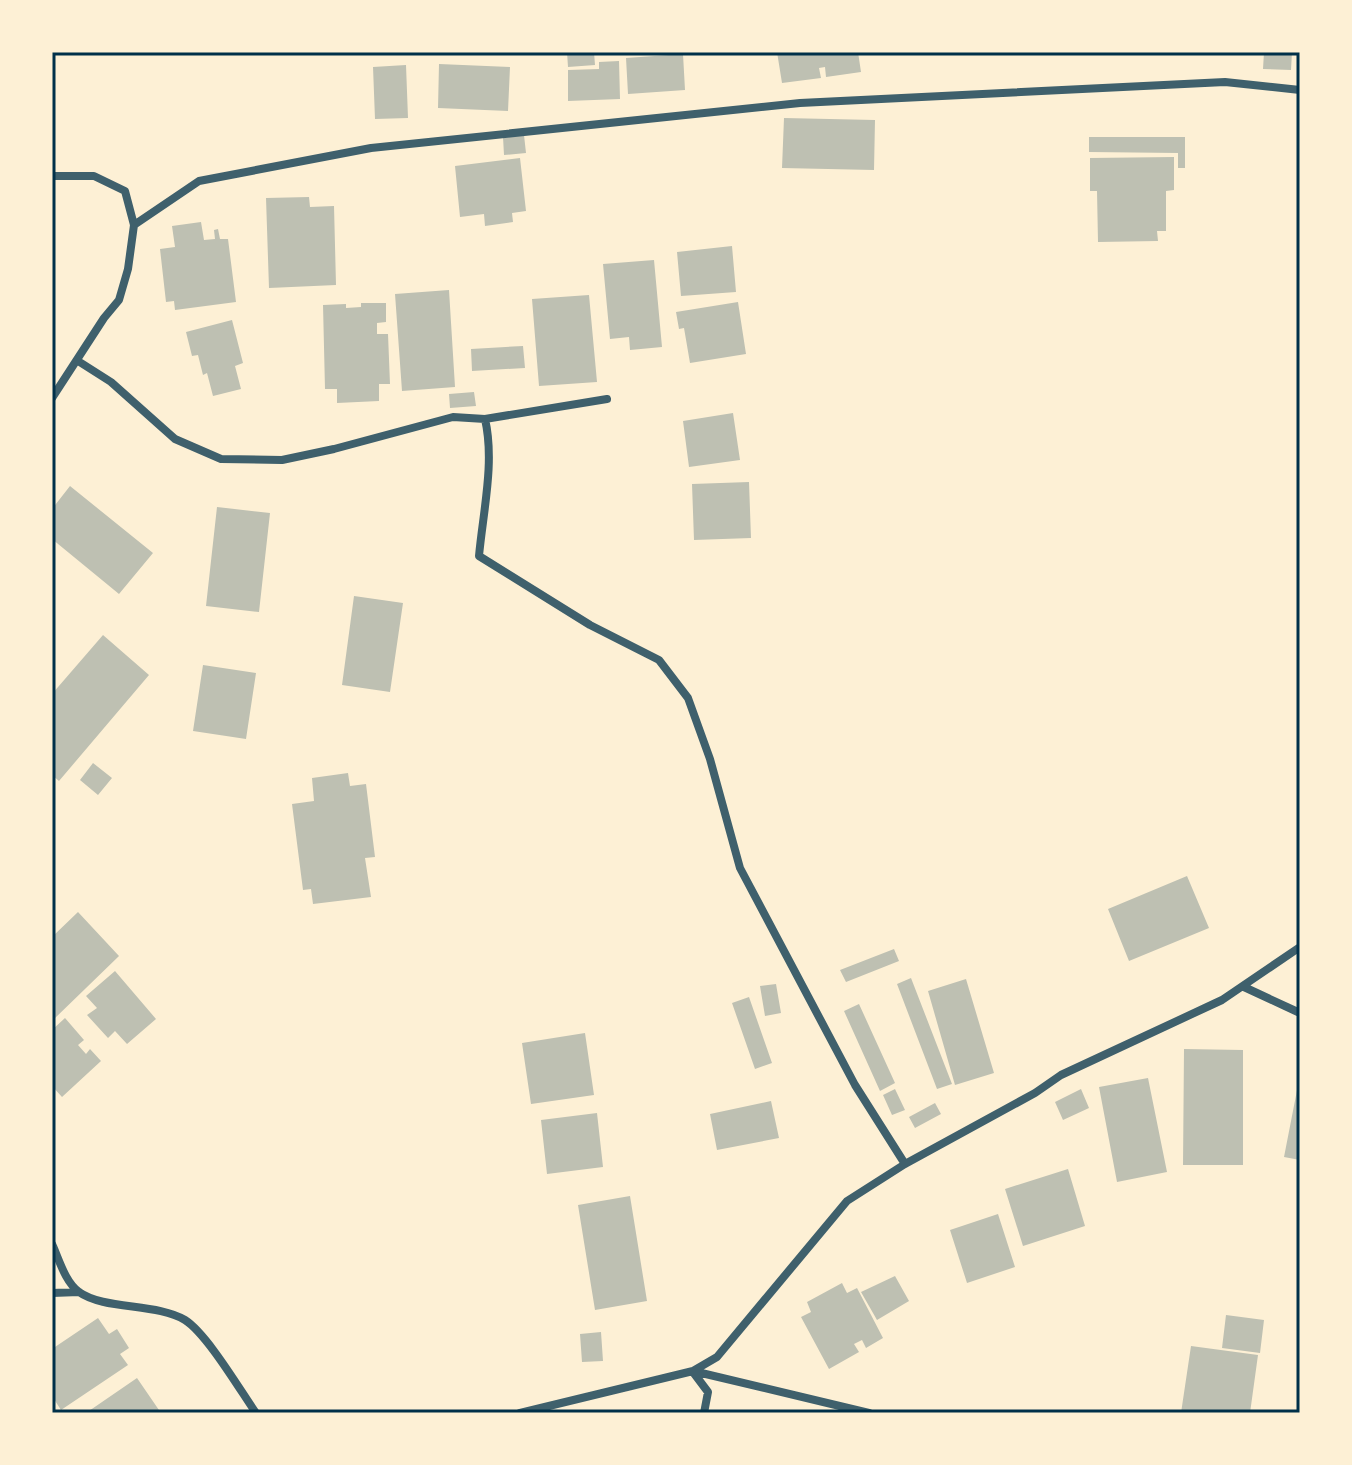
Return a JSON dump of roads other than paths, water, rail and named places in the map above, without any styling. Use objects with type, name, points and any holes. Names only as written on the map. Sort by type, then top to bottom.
[{"type":"street","points":[[134,225],[199,181],[371,148],[800,103],[1225,82],[1300,90]]},
{"type":"street","points":[[52,176],[94,176],[125,191],[134,225],[128,269],[119,300],[52,398]]},
{"type":"street","points":[[78,361],[111,382],[175,439],[221,459],[282,460],[453,417],[485,419],[607,399]]},
{"type":"street","points":[[485,419],[489,437],[488,473],[479,556],[590,625],[659,660],[688,698],[710,759],[740,868],[855,1085],[905,1164]]},
{"type":"street","points":[[520,1413],[693,1371],[717,1357],[847,1201],[905,1164],[1035,1093],[1061,1075],[1222,1000],[1300,947]]},
{"type":"street","points":[[1244,987],[1300,1013]]},
{"type":"street","points":[[52,1244],[69,1281],[79,1292]]},
{"type":"street","points":[[52,1293],[79,1292],[96,1299],[162,1312],[185,1320],[198,1331],[256,1413]]},
{"type":"street","points":[[693,1371],[708,1392],[704,1413]]},
{"type":"street","points":[[693,1371],[869,1413]]}]
